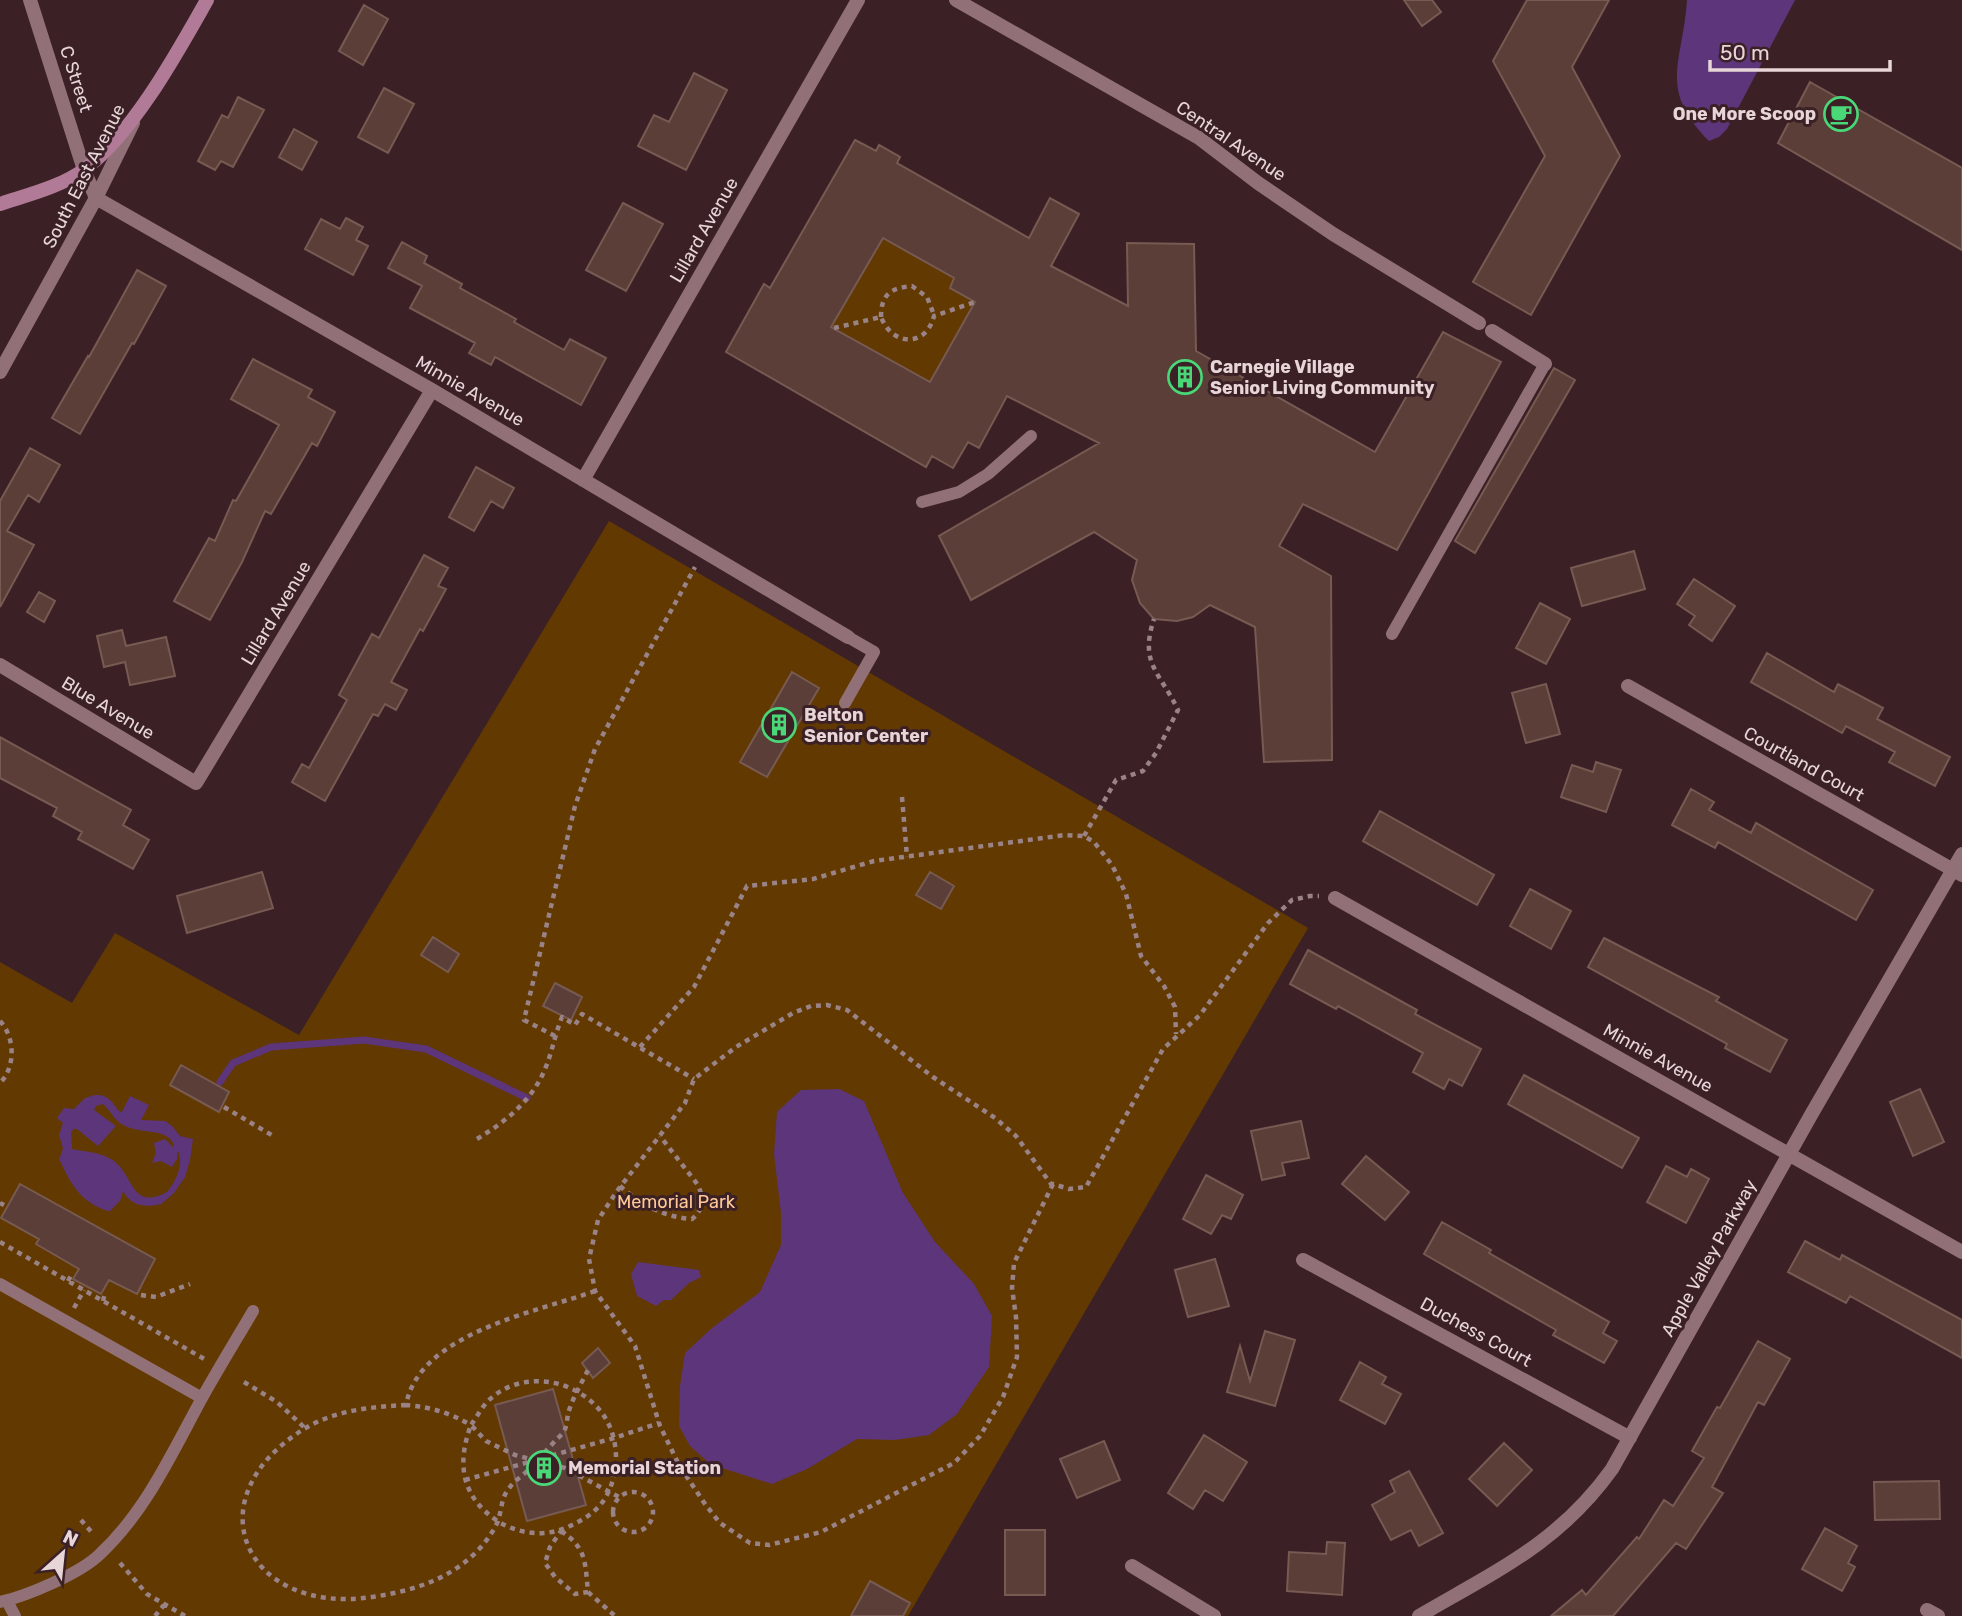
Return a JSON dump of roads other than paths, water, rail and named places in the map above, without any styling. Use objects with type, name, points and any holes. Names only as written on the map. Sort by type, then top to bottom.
[{"type":"main road","name":"South East Avenue","points":[[141,107],[208,0]]},
{"type":"main road","points":[[0,204],[63,181],[84,170],[113,142],[141,107]]},
{"type":"street","name":"C Street","points":[[30,0],[84,170]]},
{"type":"street","name":"Lillard Avenue","points":[[583,480],[858,0]]},
{"type":"street","name":"Central Avenue","points":[[956,0],[1199,138],[1258,183],[1333,234],[1545,364]]},
{"type":"street","name":"South East Avenue","points":[[0,372],[96,198],[141,107]]},
{"type":"street","points":[[84,170],[96,198]]},
{"type":"street","name":"Minnie Avenue","points":[[96,198],[432,390],[848,637]]},
{"type":"street","name":"Lillard Avenue","points":[[197,783],[432,390]]},
{"type":"street","name":"Blue Avenue","points":[[0,665],[197,783]]},
{"type":"street","name":"Courtland Court","points":[[1628,686],[1957,872]]},
{"type":"street","name":"Apple Valley Parkway","points":[[1419,1616],[1518,1560],[1561,1527],[1599,1487],[1630,1438],[1790,1153],[1957,872],[1962,854]]},
{"type":"street","name":"Minnie Avenue","points":[[1335,898],[1962,1252]]},
{"type":"street","name":"Duchess Court","points":[[1303,1260],[1630,1438]]},
{"type":"street","points":[[1132,1566],[1214,1616]]},
{"type":"lane","points":[[1392,634],[1545,364]]},
{"type":"lane","points":[[922,502],[959,492],[969,486],[988,474],[1031,436]]},
{"type":"lane","points":[[845,703],[874,652],[848,637]]},
{"type":"lane","points":[[0,1284],[202,1398]]},
{"type":"lane","points":[[15,1616],[3,1602],[61,1579],[99,1556],[135,1516],[174,1453],[202,1398],[253,1311]]},
{"type":"waterway","points":[[220,1082],[233,1063],[271,1047],[364,1040],[426,1049],[527,1098]]},
{"type":"place","name":"One More Scoop","points":[[1841,114]]},
{"type":"place","name":"Carnegie Village Senior Living Community","points":[[1185,377]]},
{"type":"place","name":"Belton Senior Center","points":[[779,725]]},
{"type":"place","name":"Memorial Station","points":[[544,1468]]},
{"type":"park label","name":"Memorial Park","points":[[676,1202]]}]
